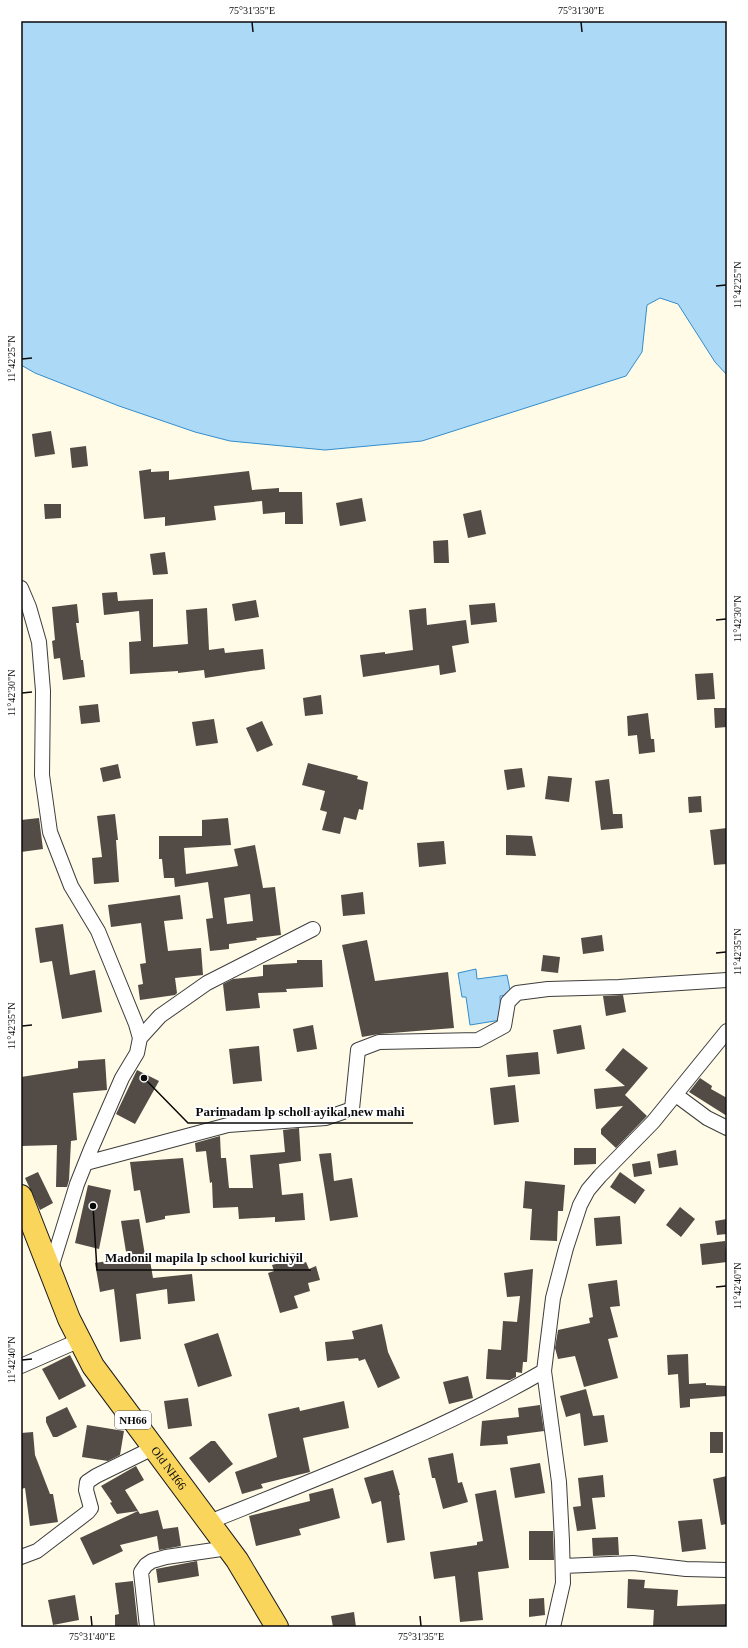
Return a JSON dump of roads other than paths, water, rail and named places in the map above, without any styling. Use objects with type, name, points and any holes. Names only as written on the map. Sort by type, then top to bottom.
[{"type":"main road","name":"Old NH66","points":[[21,1196],[50,1272],[92,1366],[237,1560],[277,1627]]},
{"type":"street","points":[[21,588],[29,606],[38,642],[43,691],[42,775],[50,832],[71,886],[98,931],[136,1024],[140,1038],[137,1053],[122,1078],[86,1163],[50,1272]]},
{"type":"street","points":[[140,1038],[160,1016],[207,983],[313,929]]},
{"type":"street","points":[[86,1163],[228,1125],[326,1118],[352,1109],[358,1050],[379,1042],[478,1040],[504,1026],[508,1002],[517,993],[548,989],[619,987],[727,980]]},
{"type":"street","points":[[553,1627],[563,1583],[563,1566],[559,1482],[544,1371],[554,1298],[566,1248],[580,1206],[588,1190],[627,1150],[676,1095],[683,1084],[727,1031]]},
{"type":"street","points":[[676,1095],[707,1118],[727,1128]]},
{"type":"street","points":[[21,1366],[80,1340]]},
{"type":"street","points":[[209,1522],[397,1446],[510,1391],[544,1371]]},
{"type":"street","points":[[21,1557],[37,1551],[88,1512],[91,1508],[86,1490],[87,1482],[96,1476],[153,1448]]},
{"type":"street","points":[[147,1627],[141,1572],[146,1565],[166,1557],[228,1548]]},
{"type":"street","points":[[563,1566],[633,1563],[686,1569],[727,1570]]},
{"type":"water","points":[[21,21],[727,21],[727,375],[715,362],[678,304],[660,298],[647,305],[642,352],[626,376],[422,441],[325,450],[230,441],[195,432],[119,406],[35,373],[21,365]]},
{"type":"water","points":[[476,969],[477,979],[507,975],[511,995],[500,996],[501,1020],[470,1025],[466,997],[462,997],[458,973]]},
{"type":"place","name":"Parimadam lp scholl ayikal,new mahi","points":[[144,1078]]},
{"type":"place","name":"Madonil mapila lp school kurichiyil","points":[[93,1206]]}]
